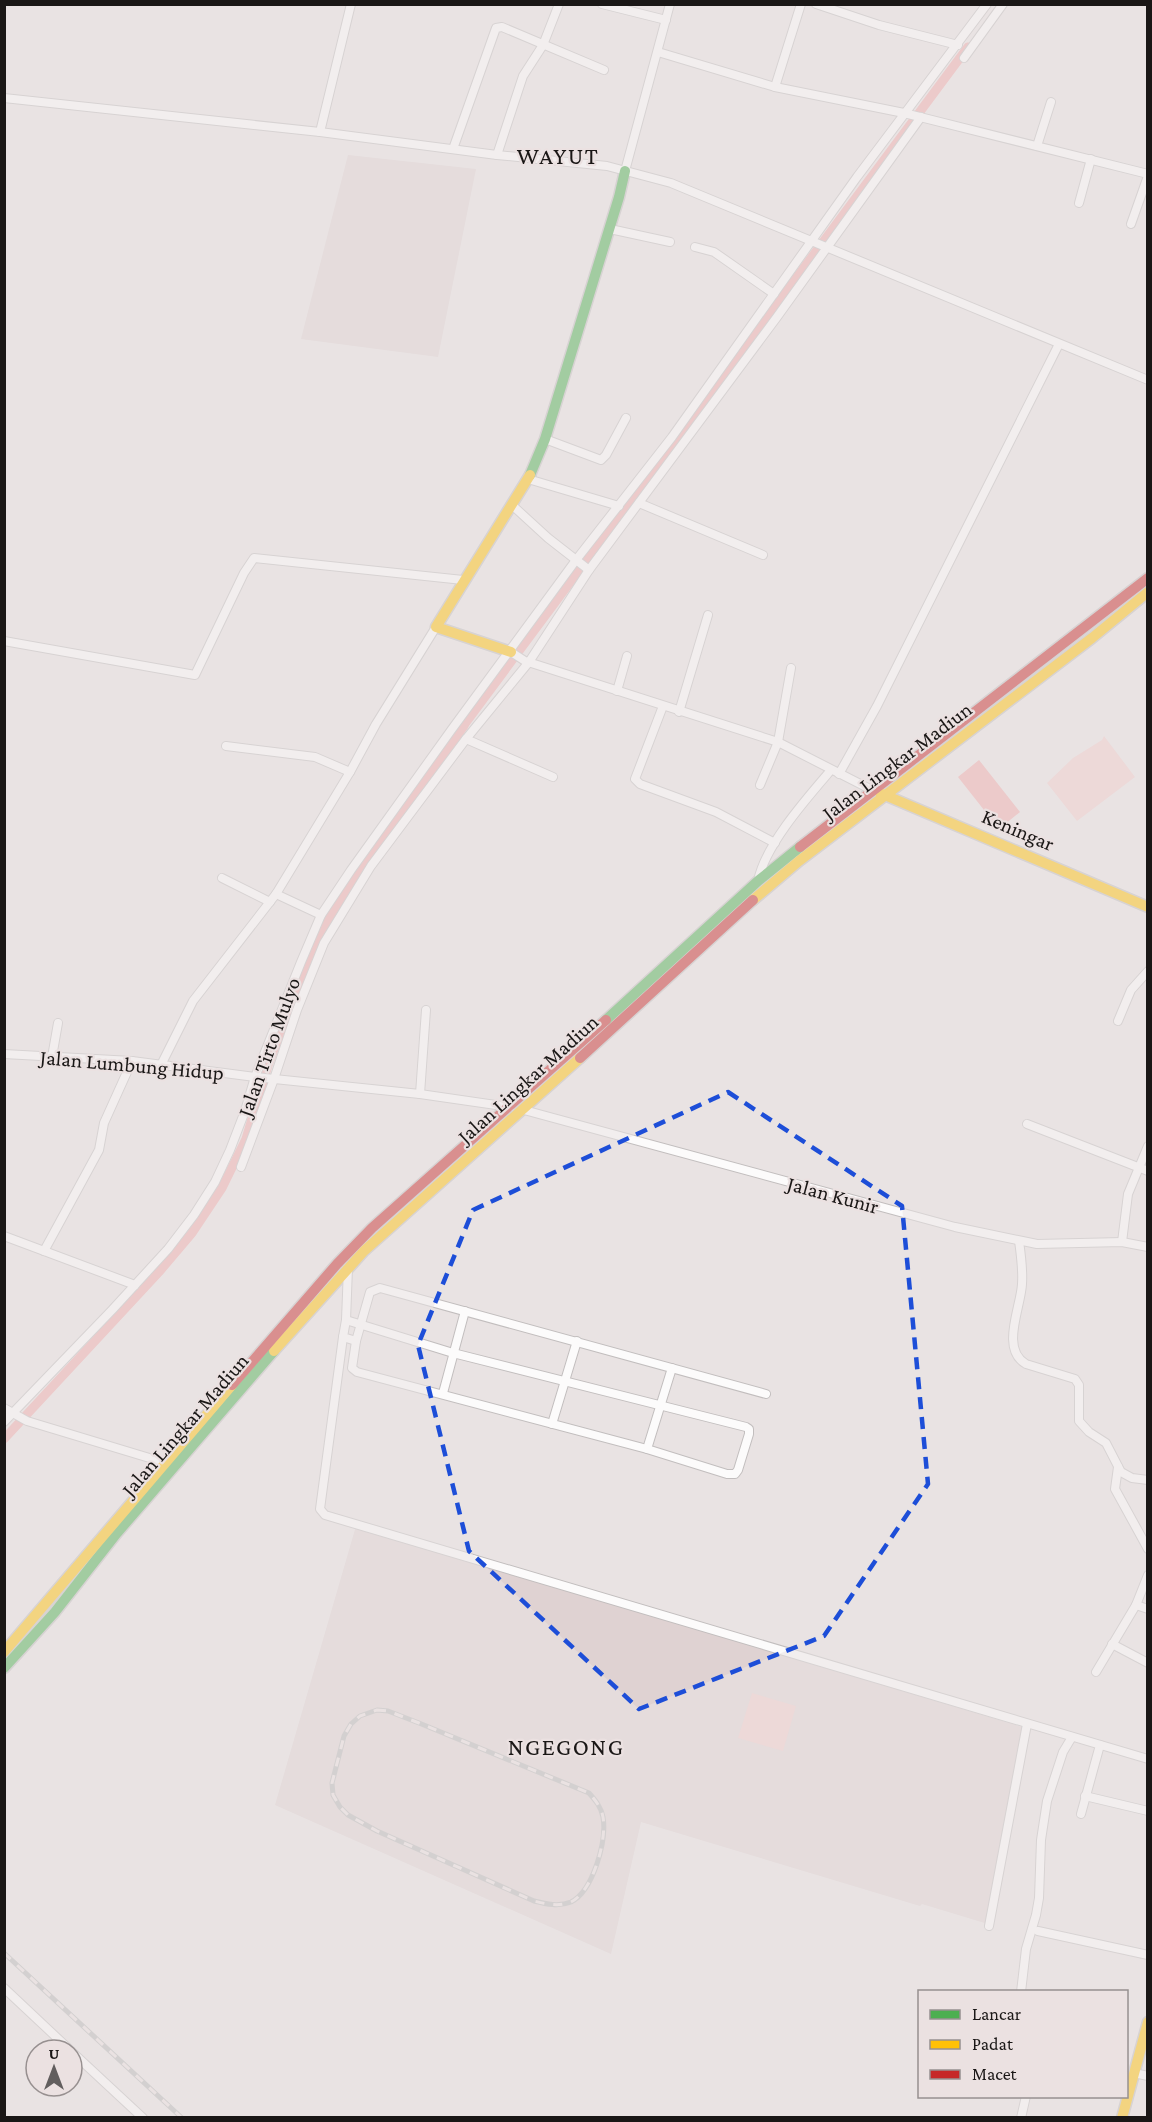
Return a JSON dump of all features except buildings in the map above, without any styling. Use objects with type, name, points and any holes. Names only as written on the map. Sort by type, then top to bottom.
[{"type":"main road","points":[[510,652],[436,627],[513,505],[528,479],[545,439],[587,297],[610,229],[625,171]]},
{"type":"main road","name":"Jalan Lingkar Madiun","points":[[4,1652],[109,1527],[348,1252],[372,1228],[872,790],[1148,578]]},
{"type":"main road","name":"Jalan Lingkar Madiun","points":[[4,1668],[55,1612],[117,1533],[364,1251],[524,1110],[761,885],[885,795],[1092,638],[1148,592]]},
{"type":"main road","points":[[1017,679],[1024,689]]},
{"type":"main road","name":"Keningar","points":[[872,790],[1148,907]]},
{"type":"main road","points":[[1128,2096],[1148,2022]]},
{"type":"main road","points":[[1122,2118],[1127,2098]]},
{"type":"street","points":[[320,132],[351,4]]},
{"type":"street","points":[[497,155],[523,76],[543,45],[559,4]]},
{"type":"street","points":[[602,4],[666,20]]},
{"type":"street","points":[[625,171],[670,4]]},
{"type":"street","points":[[775,87],[801,4]]},
{"type":"street","points":[[816,4],[879,25],[958,45]]},
{"type":"street","name":"Jalan Tirto Mulyo","points":[[4,1422],[135,1285],[168,1249],[194,1215],[215,1182],[230,1150],[321,915],[351,870],[510,652],[672,437],[905,113],[987,4]]},
{"type":"street","points":[[964,58],[1003,4]]},
{"type":"street","points":[[453,149],[496,28],[502,27],[604,70]]},
{"type":"street","points":[[658,52],[775,87],[905,113],[1148,175],[1131,224]]},
{"type":"street","points":[[4,98],[607,166],[671,183],[1148,380]]},
{"type":"street","points":[[1037,146],[1051,102]]},
{"type":"street","points":[[241,1167],[324,942],[371,866],[526,662],[587,569],[639,503],[920,117]]},
{"type":"street","points":[[1080,203],[1091,159]]},
{"type":"street","points":[[610,229],[670,242]]},
{"type":"street","points":[[695,247],[714,252],[774,294]]},
{"type":"street","points":[[839,774],[877,706],[1059,344]]},
{"type":"street","points":[[545,439],[601,460],[627,418]]},
{"type":"street","points":[[528,479],[619,506]]},
{"type":"street","points":[[639,503],[763,555]]},
{"type":"street","points":[[513,505],[548,538],[587,569]]},
{"type":"street","points":[[4,641],[195,675],[244,573],[254,558],[464,580]]},
{"type":"street","points":[[679,712],[708,615]]},
{"type":"street","points":[[161,1065],[194,1001],[276,894],[436,627]]},
{"type":"street","points":[[510,652],[526,662],[778,742],[872,790]]},
{"type":"street","points":[[617,691],[627,656]]},
{"type":"street","points":[[760,785],[778,742],[791,668]]},
{"type":"street","points":[[663,706],[635,779],[640,784],[716,812],[775,843]]},
{"type":"street","points":[[466,738],[553,777]]},
{"type":"street","points":[[226,746],[315,757],[350,772]]},
{"type":"street","points":[[761,885],[763,863],[775,843],[831,770]]},
{"type":"street","points":[[222,878],[270,902]]},
{"type":"street","points":[[276,894],[321,915]]},
{"type":"street","points":[[1118,1022],[1131,990],[1148,971]]},
{"type":"street","points":[[420,1094],[426,1010]]},
{"type":"street","points":[[52,1057],[58,1023]]},
{"type":"street","name":"Jalan Lumbung Hidup","points":[[4,1054],[132,1061],[272,1079],[420,1094],[510,1107]]},
{"type":"street","points":[[44,1251],[99,1150],[104,1123],[132,1061]]},
{"type":"street","name":"Jalan Kunir","points":[[524,1110],[955,1227],[1048,1245],[1122,1242],[1148,1247]]},
{"type":"street","points":[[1027,1124],[1148,1171]]},
{"type":"street","points":[[1122,1242],[1128,1194],[1148,1146]]},
{"type":"street","points":[[4,1236],[135,1285]]},
{"type":"street","points":[[1019,1241],[1023,1284],[1013,1333],[1015,1352],[1019,1360],[1075,1379],[1079,1385],[1079,1421],[1089,1432],[1106,1443],[1118,1467],[1126,1476],[1148,1480]]},
{"type":"street","points":[[348,1268],[346,1320],[320,1509],[325,1515],[1148,1759]]},
{"type":"street","points":[[346,1320],[361,1324],[453,1353],[746,1427],[749,1429],[749,1434],[736,1472],[731,1474],[647,1449],[355,1371],[351,1364],[356,1341],[361,1324],[370,1292],[380,1288],[766,1395]]},
{"type":"street","points":[[443,1394],[465,1311]]},
{"type":"street","points":[[344,1337],[356,1341]]},
{"type":"street","points":[[552,1424],[577,1341]]},
{"type":"street","points":[[647,1449],[672,1368]]},
{"type":"street","points":[[4,1408],[27,1421],[166,1463]]},
{"type":"street","points":[[1118,1467],[1115,1489],[1148,1550]]},
{"type":"street","points":[[1096,1672],[1136,1605],[1148,1575]]},
{"type":"street","points":[[1136,1605],[1148,1609]]},
{"type":"street","points":[[1112,1644],[1148,1663]]},
{"type":"street","points":[[989,1926],[1027,1724]]},
{"type":"street","points":[[1021,1990],[1026,1950],[1039,1898],[1041,1840],[1047,1801],[1061,1758],[1072,1737]]},
{"type":"street","points":[[1081,1814],[1100,1746]]},
{"type":"street","points":[[1085,1796],[1148,1811]]},
{"type":"street","points":[[1038,1931],[1148,1955]]},
{"type":"street","points":[[4,1989],[57,2038]]},
{"type":"street","points":[[84,2063],[143,2118]]},
{"type":"street","points":[[1134,2073],[1148,2076]]},
{"type":"street","points":[[1021,2118],[1026,2098]]},
{"type":"highlighted area","points":[[728,1092],[902,1206],[928,1484],[824,1636],[639,1709],[469,1551],[418,1345],[473,1210]]},
{"type":"shaded area","points":[[348,155],[476,169],[438,357],[301,339]]},
{"type":"shaded area","points":[[1104,736],[1135,777],[1077,821],[1047,783],[1073,758],[1102,740]]},
{"type":"shaded area","points":[[979,760],[1020,812],[999,829],[958,777]]},
{"type":"shaded area","points":[[356,1526],[1022,1727],[1026,1735],[988,1924],[922,1904],[920,1906],[641,1822],[611,1954],[275,1805]]},
{"type":"shaded area","points":[[752,1693],[796,1706],[783,1751],[738,1738]]},
{"type":"waterway","points":[[461,729],[968,47]]},
{"type":"waterway","points":[[4,1439],[159,1272],[192,1233],[222,1188],[246,1139],[268,1065],[321,932],[341,899],[464,726]]},
{"type":"railway","points":[[377,1710],[388,1711],[419,1723],[589,1793],[602,1813],[603,1839],[592,1877],[579,1896],[571,1902],[562,1904],[534,1901],[377,1831],[348,1815],[333,1795],[332,1783],[344,1736],[351,1724],[360,1716],[377,1710]]},
{"type":"railway","points":[[4,1953],[182,2118]]},
{"type":"traffic: fast","points":[[530,475],[545,439],[625,171]]},
{"type":"traffic: fast","points":[[606,1020],[758,881],[800,847]]},
{"type":"traffic: fast","points":[[4,1668],[55,1612],[117,1533],[274,1351]]},
{"type":"traffic: slow","points":[[511,652],[436,627],[530,475]]},
{"type":"traffic: slow","points":[[753,900],[799,861],[1092,638],[1148,592]]},
{"type":"traffic: slow","points":[[880,793],[1148,907]]},
{"type":"traffic: slow","points":[[274,1351],[364,1251],[580,1058]]},
{"type":"traffic: slow","points":[[4,1652],[232,1385]]},
{"type":"traffic: slow","points":[[1128,2096],[1148,2022]]},
{"type":"traffic: slow","points":[[1122,2118],[1127,2098]]},
{"type":"traffic: jam","points":[[800,847],[1148,578]]},
{"type":"traffic: jam","points":[[580,1058],[753,900]]},
{"type":"traffic: jam","points":[[232,1385],[337,1264],[372,1228],[606,1020]]},
{"type":"district","name":"WAYUT","points":[[558,156]]},
{"type":"district","name":"NGEGONG","points":[[566,1747]]}]
